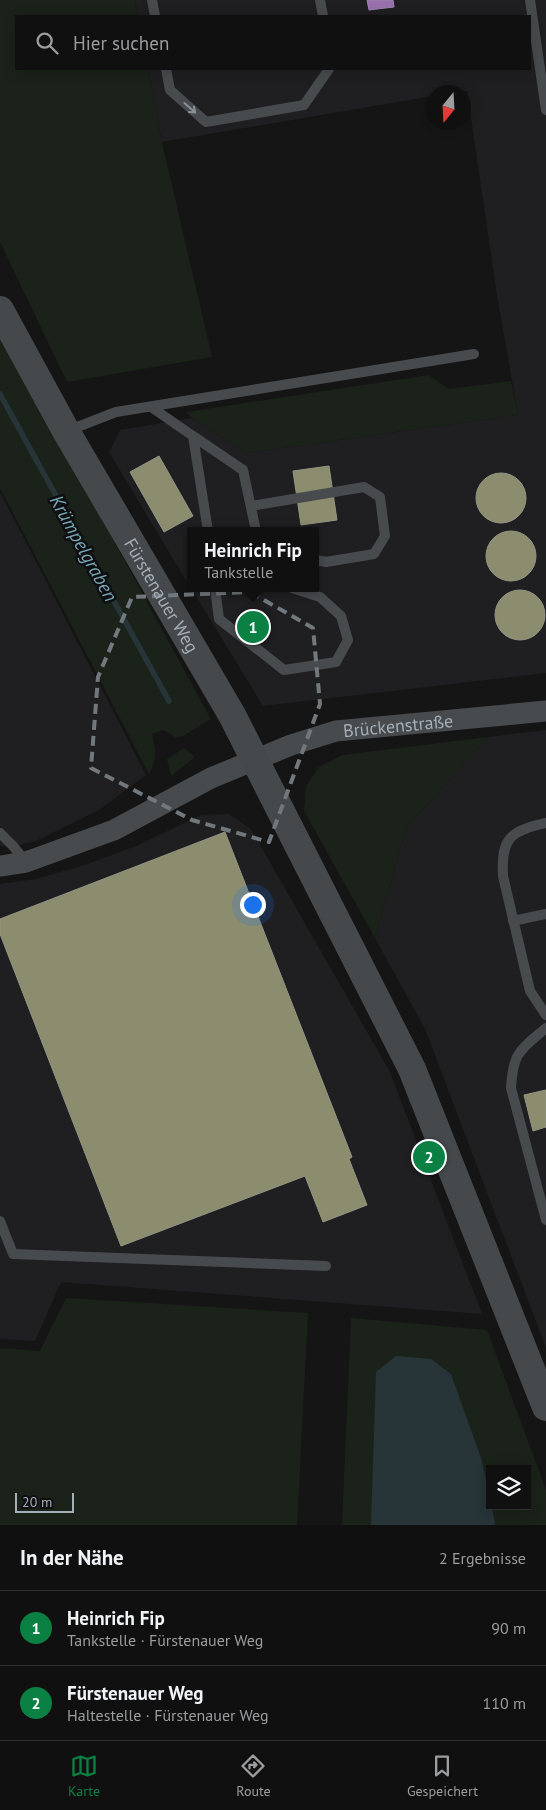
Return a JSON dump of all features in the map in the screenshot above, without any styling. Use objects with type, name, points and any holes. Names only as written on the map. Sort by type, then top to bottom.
[{"type":"street","name":"Fürstenauer Weg","points":[[0,310],[66,432],[232,716],[412,1069],[546,1407]]},
{"type":"street","name":"Brückenstraße","points":[[255,759],[336,731],[546,711]]},
{"type":"street","points":[[0,866],[26,862],[114,830],[211,778],[255,759]]},
{"type":"lane","points":[[152,0],[155,15]]},
{"type":"lane","points":[[320,0],[323,15]]},
{"type":"lane","points":[[530,0],[546,110]]},
{"type":"lane","points":[[166,70],[170,90],[206,122],[304,105],[328,70]]},
{"type":"lane","points":[[66,432],[116,412],[474,354]]},
{"type":"lane","points":[[151,407],[243,470],[255,527]]},
{"type":"lane","points":[[193,436],[207,527]]},
{"type":"lane","points":[[251,506],[364,487],[380,497],[385,536],[374,554],[326,562],[319,561]]},
{"type":"lane","points":[[216,592],[219,619],[284,670],[336,662],[348,640],[341,616],[320,597],[304,592]]},
{"type":"lane","points":[[546,823],[526,828],[513,835],[505,846],[502,861],[503,876],[530,990],[546,1015]]},
{"type":"lane","points":[[0,833],[26,862]]},
{"type":"lane","points":[[513,921],[546,914]]},
{"type":"lane","points":[[546,1028],[519,1051],[512,1068],[511,1088],[546,1220]]},
{"type":"lane","points":[[0,1221],[13,1254],[326,1266]]},
{"type":"highlighted area","points":[[250,592],[313,628],[320,704],[269,842],[192,820],[91,768],[98,677],[132,597]]},
{"type":"shaded area","points":[[0,0],[135,0],[138,15],[15,15],[15,70],[148,70],[162,142],[212,357],[67,382],[0,242]]},
{"type":"shaded area","points":[[135,0],[546,0],[546,673],[263,706],[193,592],[319,592],[319,527],[187,527],[187,582],[109,452],[120,430],[192,418],[247,453],[518,415],[497,295],[471,118],[471,85],[426,85],[426,97],[162,142],[148,70],[531,70],[531,15],[138,15]]},
{"type":"shaded area","points":[[0,333],[211,719],[183,736],[175,737],[163,730],[152,734],[155,755],[149,774],[0,488]]},
{"type":"shaded area","points":[[429,375],[448,389],[511,381],[518,415],[247,453],[192,418],[186,412]]},
{"type":"shaded area","points":[[0,492],[146,775],[99,810],[36,841],[13,846],[0,846]]},
{"type":"shaded area","points":[[546,730],[546,1348],[425,1029],[375,938],[406,828],[488,737]]},
{"type":"shaded area","points":[[488,737],[406,828],[375,938],[304,811],[306,786],[319,767],[343,755]]},
{"type":"shaded area","points":[[184,748],[195,757],[171,776],[167,759]]},
{"type":"shaded area","points":[[229,814],[251,829],[390,1072],[482,1314],[61,1282],[35,1341],[0,1339],[0,884],[36,879],[85,865],[136,846],[201,815]]},
{"type":"shaded area","points":[[66,1298],[308,1313],[297,1525],[0,1525],[0,1348],[40,1351]]},
{"type":"shaded area","points":[[351,1318],[487,1330],[546,1490],[546,1525],[342,1525]]},
{"type":"shaded area","points":[[396,1356],[431,1359],[451,1374],[481,1458],[486,1480],[486,1510],[493,1510],[495,1525],[371,1525],[376,1372]]},
{"type":"building: Büros","points":[[367,0],[393,0],[394,7],[369,10]]},
{"type":"building: Industrie","points":[[159,456],[193,516],[164,532],[130,472]]},
{"type":"building: Industrie","points":[[329,466],[337,520],[301,525],[293,471]]},
{"type":"building: Industrie","points":[[496,473],[506,473],[519,480],[526,493],[526,503],[519,516],[506,523],[496,523],[487,519],[480,512],[476,503],[476,493],[480,484],[487,477]]},
{"type":"building: Industrie","points":[[506,531],[516,531],[529,538],[536,551],[536,561],[529,574],[516,581],[506,581],[497,577],[490,570],[486,561],[486,551],[490,542],[497,535]]},
{"type":"building: Industrie","points":[[520,590],[538,597],[545,615],[538,633],[520,640],[502,633],[495,615],[502,597]]},
{"type":"building: Industrie","points":[[225,832],[352,1157],[349,1159],[367,1205],[323,1222],[305,1176],[121,1246],[0,934],[0,919]]},
{"type":"building: Industrie","points":[[546,1090],[546,1127],[533,1131],[524,1095]]},
{"type":"waterway","name":"Krümpelgraben","points":[[0,394],[169,701]]},
{"type":"place","name":"Heinrich Fip","points":[[253,627]]},
{"type":"place","name":"Fürstenauer Weg","points":[[429,1157]]}]
